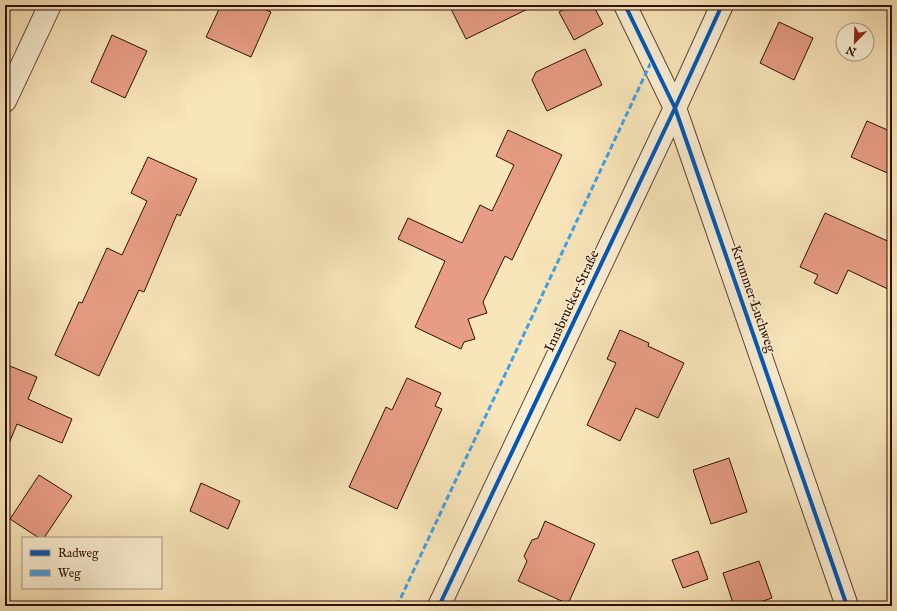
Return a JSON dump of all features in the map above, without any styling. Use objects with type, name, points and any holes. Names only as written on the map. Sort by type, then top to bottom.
[{"type":"street","points":[[5,101],[50,5]]},
{"type":"street","name":"Krummer Luchweg","points":[[625,5],[675,108],[847,606]]},
{"type":"street","name":"Innsbrucker Straße","points":[[439,606],[675,108],[722,5]]},
{"type":"building","points":[[221,5],[255,5],[271,12],[251,57],[206,37]]},
{"type":"building","points":[[449,5],[536,5],[466,39]]},
{"type":"building","points":[[573,5],[593,5],[603,24],[574,40],[559,12]]},
{"type":"building","points":[[779,22],[813,38],[794,80],[760,63]]},
{"type":"building","points":[[112,35],[147,51],[125,98],[91,82]]},
{"type":"building","points":[[585,49],[602,85],[547,111],[532,80],[536,72]]},
{"type":"building","points":[[867,121],[892,132],[892,175],[851,157]]},
{"type":"building","points":[[508,130],[562,155],[512,260],[505,256],[483,302],[487,313],[468,319],[475,339],[464,342],[461,349],[415,327],[445,261],[398,239],[408,218],[462,243],[480,205],[492,211],[514,165],[496,156]]},
{"type":"building","points":[[148,157],[197,179],[180,216],[177,214],[144,292],[139,290],[99,376],[55,355],[79,302],[82,303],[107,248],[122,255],[147,201],[131,193]]},
{"type":"building","points":[[825,213],[892,243],[892,291],[848,270],[837,294],[814,283],[818,275],[800,267]]},
{"type":"building","points":[[620,330],[649,343],[648,346],[684,363],[658,418],[636,408],[620,441],[587,425],[616,363],[607,359]]},
{"type":"building","points":[[5,364],[37,377],[28,399],[72,419],[62,443],[17,424],[5,453]]},
{"type":"building","points":[[407,378],[441,393],[435,406],[442,409],[397,509],[349,487],[386,407],[392,410]]},
{"type":"building","points":[[729,458],[747,512],[711,524],[693,470]]},
{"type":"building","points":[[39,475],[72,496],[45,537],[37,537],[10,519]]},
{"type":"building","points":[[201,483],[240,501],[228,529],[190,511]]},
{"type":"building","points":[[545,521],[595,544],[568,604],[518,581],[527,561],[524,556],[532,540],[538,538]]},
{"type":"building","points":[[698,551],[708,579],[683,588],[672,560]]},
{"type":"building","points":[[759,561],[772,598],[749,606],[734,606],[723,573]]},
{"type":"marked path","points":[[397,606],[652,60]]},
{"type":"cycle path","points":[[625,5],[675,108],[847,606]]},
{"type":"cycle path","points":[[439,606],[675,108],[722,5]]}]
